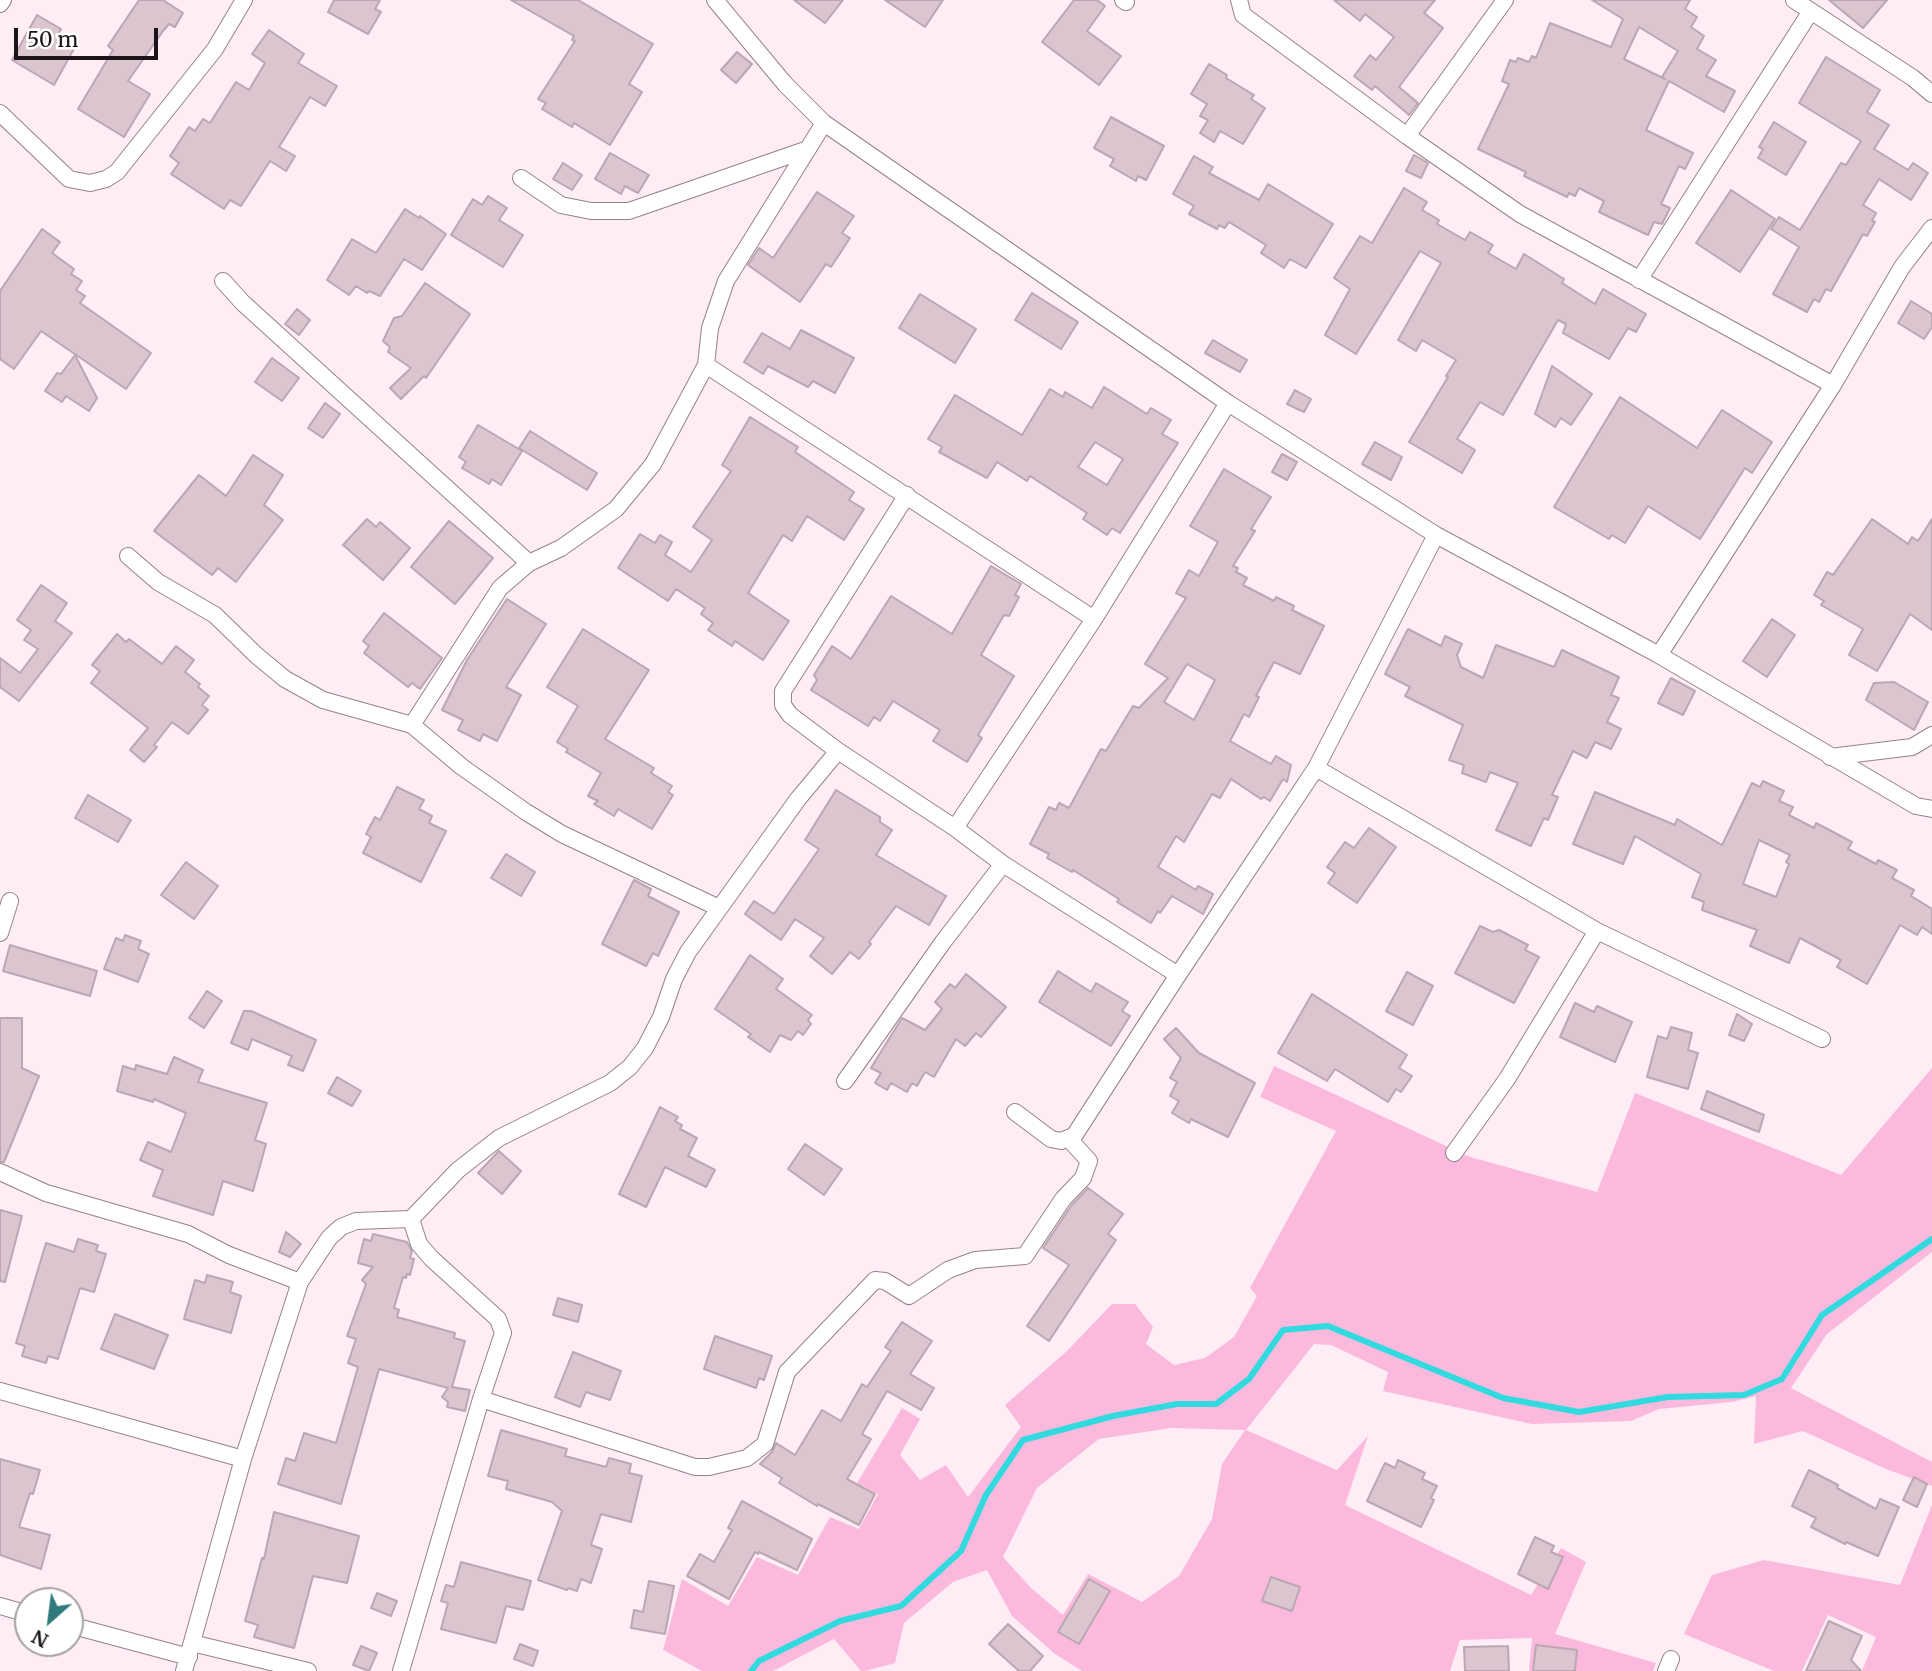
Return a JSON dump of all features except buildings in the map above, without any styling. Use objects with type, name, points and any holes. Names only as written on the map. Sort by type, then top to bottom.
[{"type":"street","points":[[0,113],[69,179],[90,183],[106,179],[117,172],[215,49],[244,0]]},
{"type":"street","points":[[715,0],[785,85],[824,123],[1228,403],[1436,535],[1659,655],[1916,806],[1932,808]]},
{"type":"street","points":[[1239,0],[1243,15],[1407,136],[1520,214],[1833,385]]},
{"type":"street","points":[[1407,136],[1505,0]]},
{"type":"street","points":[[1794,0],[1913,78],[1932,94]]},
{"type":"street","points":[[1639,280],[1811,12]]},
{"type":"street","points":[[412,725],[500,588],[529,563],[561,548],[616,509],[653,464],[706,365],[710,328],[726,281],[824,123]]},
{"type":"street","points":[[521,178],[561,205],[591,211],[629,211],[808,149]]},
{"type":"street","points":[[1659,655],[1833,385],[1902,267],[1932,228]]},
{"type":"street","points":[[223,281],[243,303],[529,563]]},
{"type":"street","points":[[706,365],[1094,619]]},
{"type":"street","points":[[955,828],[1094,619],[1228,403]]},
{"type":"street","points":[[907,495],[783,691],[783,705],[790,715],[838,751],[955,828],[1003,864],[1178,975]]},
{"type":"street","points":[[1015,1112],[1051,1139],[1061,1141],[1074,1136],[1083,1124],[1178,975],[1316,768],[1436,535]]},
{"type":"street","points":[[128,556],[158,582],[215,615],[285,679],[323,700],[412,725],[462,766],[562,834],[719,908]]},
{"type":"street","points":[[1830,757],[1912,747],[1932,735]]},
{"type":"street","points":[[188,1657],[243,1460],[299,1282],[329,1238],[341,1227],[356,1221],[411,1219],[458,1170],[499,1138],[610,1083],[630,1067],[645,1048],[661,1017],[674,979],[688,953],[798,799],[838,751]]},
{"type":"street","points":[[1316,768],[1597,931],[1822,1039]]},
{"type":"street","points":[[845,1082],[943,942],[1003,864]]},
{"type":"street","points":[[0,933],[10,901]]},
{"type":"street","points":[[1454,1153],[1507,1079],[1597,931]]},
{"type":"street","points":[[481,1399],[695,1467],[709,1467],[747,1458],[765,1444],[787,1372],[875,1280],[885,1281],[909,1296],[948,1269],[975,1260],[1026,1256],[1063,1199],[1083,1178],[1089,1161],[1069,1139]]},
{"type":"street","points":[[0,1172],[46,1193],[188,1234],[229,1255],[299,1282]]},
{"type":"street","points":[[401,1671],[481,1399],[503,1339],[499,1319],[430,1258],[419,1244],[411,1219]]},
{"type":"street","points":[[0,1391],[243,1460]]},
{"type":"street","points":[[84,1629],[188,1657],[308,1671]]},
{"type":"shaded area","points":[[1274,1066],[1470,1157],[1597,1192],[1635,1093],[1841,1175],[1932,1068],[1932,1252],[1827,1334],[1791,1388],[1932,1462],[1932,1486],[1886,1469],[1803,1431],[1754,1444],[1756,1396],[1732,1402],[1659,1409],[1631,1421],[1532,1424],[1383,1391],[1388,1372],[1331,1345],[1314,1344],[1246,1430],[1337,1470],[1368,1436],[1345,1505],[1531,1595],[1561,1548],[1586,1562],[1555,1634],[1656,1663],[1653,1671],[1529,1671],[1532,1638],[1460,1640],[1450,1671],[1082,1671],[1055,1654],[1012,1616],[987,1570],[953,1582],[904,1623],[895,1663],[865,1671],[861,1671],[834,1639],[773,1671],[702,1671],[663,1650],[682,1579],[728,1606],[757,1557],[798,1575],[830,1517],[859,1529],[878,1494],[857,1483],[902,1408],[920,1419],[900,1455],[920,1480],[946,1465],[968,1497],[1021,1427],[1005,1405],[1067,1351],[1112,1304],[1135,1304],[1153,1327],[1146,1344],[1174,1365],[1205,1358],[1234,1337],[1257,1296],[1250,1288],[1336,1131],[1260,1097]],"holes":[[[1171,1428],[1245,1430],[1222,1464],[1212,1519],[1179,1576],[1142,1602],[1088,1574],[1063,1615],[1031,1588],[1003,1557],[1037,1488],[1099,1439]]]},
{"type":"shaded area","points":[[1932,1505],[1932,1671],[1862,1671],[1876,1637],[1828,1615],[1802,1671],[1774,1671],[1684,1634],[1712,1575],[1764,1560],[1900,1585]]},
{"type":"waterway","points":[[751,1671],[759,1661],[840,1621],[901,1606],[961,1551],[986,1495],[1023,1440],[1113,1416],[1177,1404],[1216,1404],[1249,1379],[1283,1330],[1328,1326],[1503,1398],[1579,1412],[1668,1397],[1744,1395],[1782,1379],[1822,1315],[1932,1239]]}]
